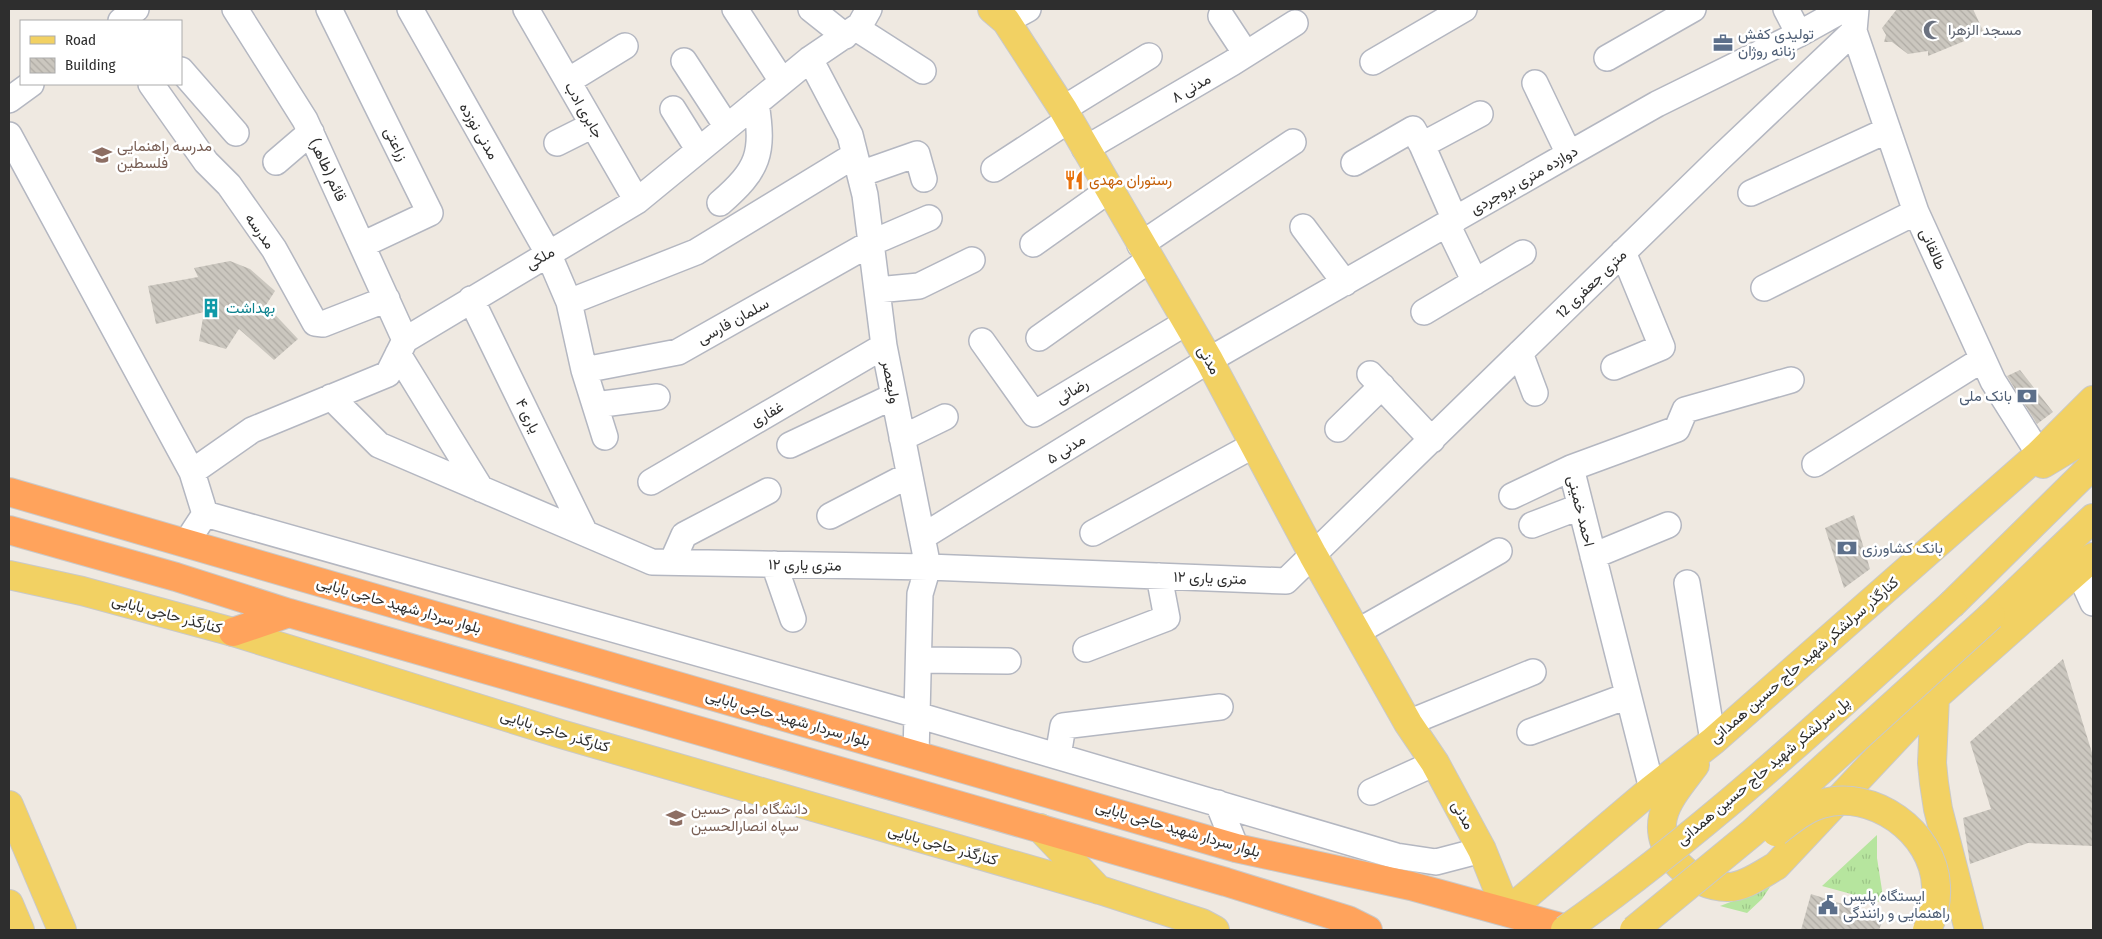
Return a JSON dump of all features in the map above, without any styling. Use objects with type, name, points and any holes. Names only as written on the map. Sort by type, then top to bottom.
[{"type":"highway","name":"بلوار سردار شهید حاجی بابایی","points":[[9,492],[1236,848],[1411,886],[1571,930]]},
{"type":"highway","points":[[9,530],[176,577],[289,613],[1236,885],[1348,920],[1368,930]]},
{"type":"highway","points":[[233,632],[289,613]]},
{"type":"highway","points":[[985,812],[996,778]]},
{"type":"main road","name":"مدنی","points":[[1009,13],[1109,190],[1209,360],[1313,555],[1408,723],[1435,763],[1482,850],[1507,912]]},
{"type":"main road","name":"کنارگذر سرلشکر شهید حاج حسین همدانی","points":[[1507,912],[1652,789],[1713,741],[2039,454],[2093,400]]},
{"type":"main road","points":[[1994,494],[2093,434]]},
{"type":"main road","name":"پل سرلشکر شهید حاج حسین همدانی","points":[[1565,930],[1670,851],[1818,726],[1953,603],[2093,465]]},
{"type":"main road","points":[[1634,930],[1710,869],[1908,694],[2093,518]]},
{"type":"main road","points":[[1713,741],[1675,793],[1663,816],[1662,836],[1665,846],[1675,861],[1690,874],[1710,884],[1729,888],[1748,881],[1776,866],[1935,697],[2086,563]]},
{"type":"main road","name":"کنارگذر حاجی بابایی","points":[[9,575],[82,591],[233,632],[561,734],[1100,890],[1202,923],[1215,930]]},
{"type":"main road","points":[[1935,697],[1932,763],[1934,783],[1938,808],[1969,930]]},
{"type":"main road","points":[[1710,869],[1752,850],[1802,812],[1822,803],[1852,801],[1872,804],[1894,816],[1911,831],[1925,848],[1932,865],[1936,885],[1934,908],[1927,930]]},
{"type":"main road","points":[[9,805],[62,930]]},
{"type":"main road","points":[[1040,828],[1100,890]]},
{"type":"main road","points":[[9,904],[20,930]]},
{"type":"street","name":"قائم (طاهر)","points":[[234,9],[247,26],[310,132],[387,299],[401,347],[481,489]]},
{"type":"street","name":"زراعتی","points":[[329,9],[430,213],[362,245]]},
{"type":"street","name":"مدنی نوزده","points":[[410,9],[548,253],[569,302],[584,370],[605,437]]},
{"type":"street","points":[[735,9],[782,81]]},
{"type":"street","points":[[811,9],[856,24],[923,71]]},
{"type":"street","points":[[1373,62],[1464,9]]},
{"type":"street","points":[[1607,58],[1693,9]]},
{"type":"street","points":[[1786,9],[1799,34]]},
{"type":"street","name":"دوازده متری بروجردی","points":[[1209,360],[1657,104],[1799,34],[1844,9]]},
{"type":"street","name":"جابری ادب","points":[[535,12],[568,81],[637,201]]},
{"type":"street","points":[[1221,16],[1246,54]]},
{"type":"street","name":"طالقانی","points":[[1855,20],[1888,130],[1916,212],[1993,381],[2039,454]]},
{"type":"street","name":"12 متری جعفری","points":[[1313,555],[1623,252],[1855,20]]},
{"type":"street","name":"ملکی","points":[[192,472],[252,430],[388,374],[401,347],[471,299],[637,201],[782,81],[856,24]]},
{"type":"street","name":"مدنی ۸","points":[[1086,149],[1294,24]]},
{"type":"street","points":[[568,81],[625,46]]},
{"type":"street","points":[[994,169],[1149,56]]},
{"type":"street","name":"ولیعصر","points":[[810,59],[850,135],[865,194],[884,346],[928,567],[920,594],[916,755]]},
{"type":"street","points":[[684,61],[727,127]]},
{"type":"street","points":[[182,71],[236,133]]},
{"type":"street","points":[[1535,83],[1569,154]]},
{"type":"street","points":[[9,100],[30,85]]},
{"type":"street","name":"مدرسه","points":[[152,85],[206,162],[229,185],[274,249],[315,323],[323,324],[387,299]]},
{"type":"street","points":[[720,203],[737,188],[757,161],[760,131],[756,103]]},
{"type":"street","points":[[673,109],[698,149]]},
{"type":"street","points":[[1422,145],[1480,114]]},
{"type":"street","points":[[557,144],[593,125]]},
{"type":"street","points":[[1354,163],[1413,129],[1422,145],[1475,282]]},
{"type":"street","points":[[1751,193],[1888,130]]},
{"type":"street","points":[[276,162],[310,132]]},
{"type":"street","points":[[9,135],[192,472],[205,514]]},
{"type":"street","points":[[1039,338],[1145,252],[1293,142]]},
{"type":"street","points":[[569,302],[696,252],[858,165],[917,154],[924,179]]},
{"type":"street","points":[[1033,244],[1109,190]]},
{"type":"street","points":[[1764,288],[1916,212]]},
{"type":"street","name":"سلمان فارسی","points":[[584,370],[678,352],[871,243],[929,218]]},
{"type":"street","points":[[1303,227],[1345,283]]},
{"type":"street","points":[[1614,367],[1662,347],[1623,252]]},
{"type":"street","points":[[1424,312],[1524,253]]},
{"type":"street","points":[[877,290],[919,286],[972,260]]},
{"type":"street","name":"یاری ۴","points":[[471,299],[585,533]]},
{"type":"street","name":"رضائی","points":[[982,341],[1034,414],[1187,322]]},
{"type":"street","name":"غفاری","points":[[651,482],[884,346]]},
{"type":"street","points":[[1520,353],[1534,393]]},
{"type":"street","points":[[1815,464],[1983,359]]},
{"type":"street","name":"مدنی ۵","points":[[922,537],[1209,360]]},
{"type":"street","points":[[1338,429],[1376,380],[1432,440]]},
{"type":"street","name":"احمد خمینی","points":[[1652,789],[1579,507],[1571,468],[1676,429],[1685,410],[1791,380]]},
{"type":"street","points":[[790,445],[894,396]]},
{"type":"street","name":"۱۲ متری یاری","points":[[331,397],[379,445],[652,562],[928,567],[1286,581],[1313,555]]},
{"type":"street","points":[[595,405],[657,397]]},
{"type":"street","points":[[902,438],[945,417]]},
{"type":"street","points":[[1093,532],[1254,445]]},
{"type":"street","points":[[1512,496],[1571,468]]},
{"type":"street","points":[[830,516],[909,475]]},
{"type":"street","points":[[672,562],[684,535],[768,490]]},
{"type":"street","points":[[1532,525],[1579,507]]},
{"type":"street","points":[[186,543],[205,514]]},
{"type":"street","points":[[205,514],[918,715],[1396,856],[1436,862],[1482,850]]},
{"type":"street","points":[[1592,556],[1668,525]]},
{"type":"street","points":[[1357,632],[1499,551]]},
{"type":"street","points":[[2086,563],[2093,603]]},
{"type":"street","points":[[774,564],[793,619]]},
{"type":"street","points":[[1086,649],[1167,618],[1159,576]]},
{"type":"street","points":[[1687,583],[1713,741]]},
{"type":"street","points":[[919,660],[1008,661]]},
{"type":"street","points":[[1408,723],[1533,672]]},
{"type":"street","points":[[1530,732],[1627,696]]},
{"type":"street","points":[[1058,756],[1063,726],[1220,707]]},
{"type":"street","points":[[1371,792],[1435,763]]},
{"type":"street","points":[[1218,803],[1236,848]]},
{"type":"green space","points":[[1877,835],[1877,858],[1884,903],[1822,886]]},
{"type":"green space","points":[[1770,887],[1762,899],[1747,913],[1720,906]]},
{"type":"building","name":"مسجد الزهرا","points":[[1897,9],[1973,9],[1984,33],[1928,56],[1928,51],[1908,54],[1892,42],[1884,42],[1886,35],[1882,28]]},
{"type":"building","name":"بهداشت","points":[[230,261],[250,269],[275,291],[266,305],[298,339],[274,360],[239,329],[226,349],[199,341],[204,312],[156,324],[148,286],[198,277],[194,268]]},
{"type":"building","name":"بانک ملی","points":[[2020,370],[2053,412],[2037,424],[2007,376]]},
{"type":"building","name":"بانک کشاورزی","points":[[1854,515],[1870,569],[1844,588],[1825,528]]},
{"type":"building","points":[[2063,659],[2093,756],[2093,846],[2028,843],[1970,864],[1963,818],[1991,809],[1970,742]]},
{"type":"building","name":"ایستگاه پلیس راهنمایی و رانندگی","points":[[1811,894],[1884,917],[1879,930],[1801,930]]},
{"type":"place","name":"مسجد الزهرا","points":[[1933,30]]},
{"type":"place","name":"تولیدی کفش زنانه روژان","points":[[1723,43]]},
{"type":"place","name":"مدرسه راهنمایی فلسطین","points":[[102,155]]},
{"type":"place","name":"رستوران مهدی","points":[[1074,180]]},
{"type":"place","name":"بهداشت","points":[[211,308]]},
{"type":"place","name":"بانک ملی","points":[[2027,396]]},
{"type":"place","name":"بانک کشاورزی","points":[[1847,548]]},
{"type":"place","name":"دانشگاه امام حسین سپاه انصارالحسین","points":[[676,818]]},
{"type":"place","name":"ایستگاه پلیس راهنمایی و رانندگی","points":[[1828,905]]}]
